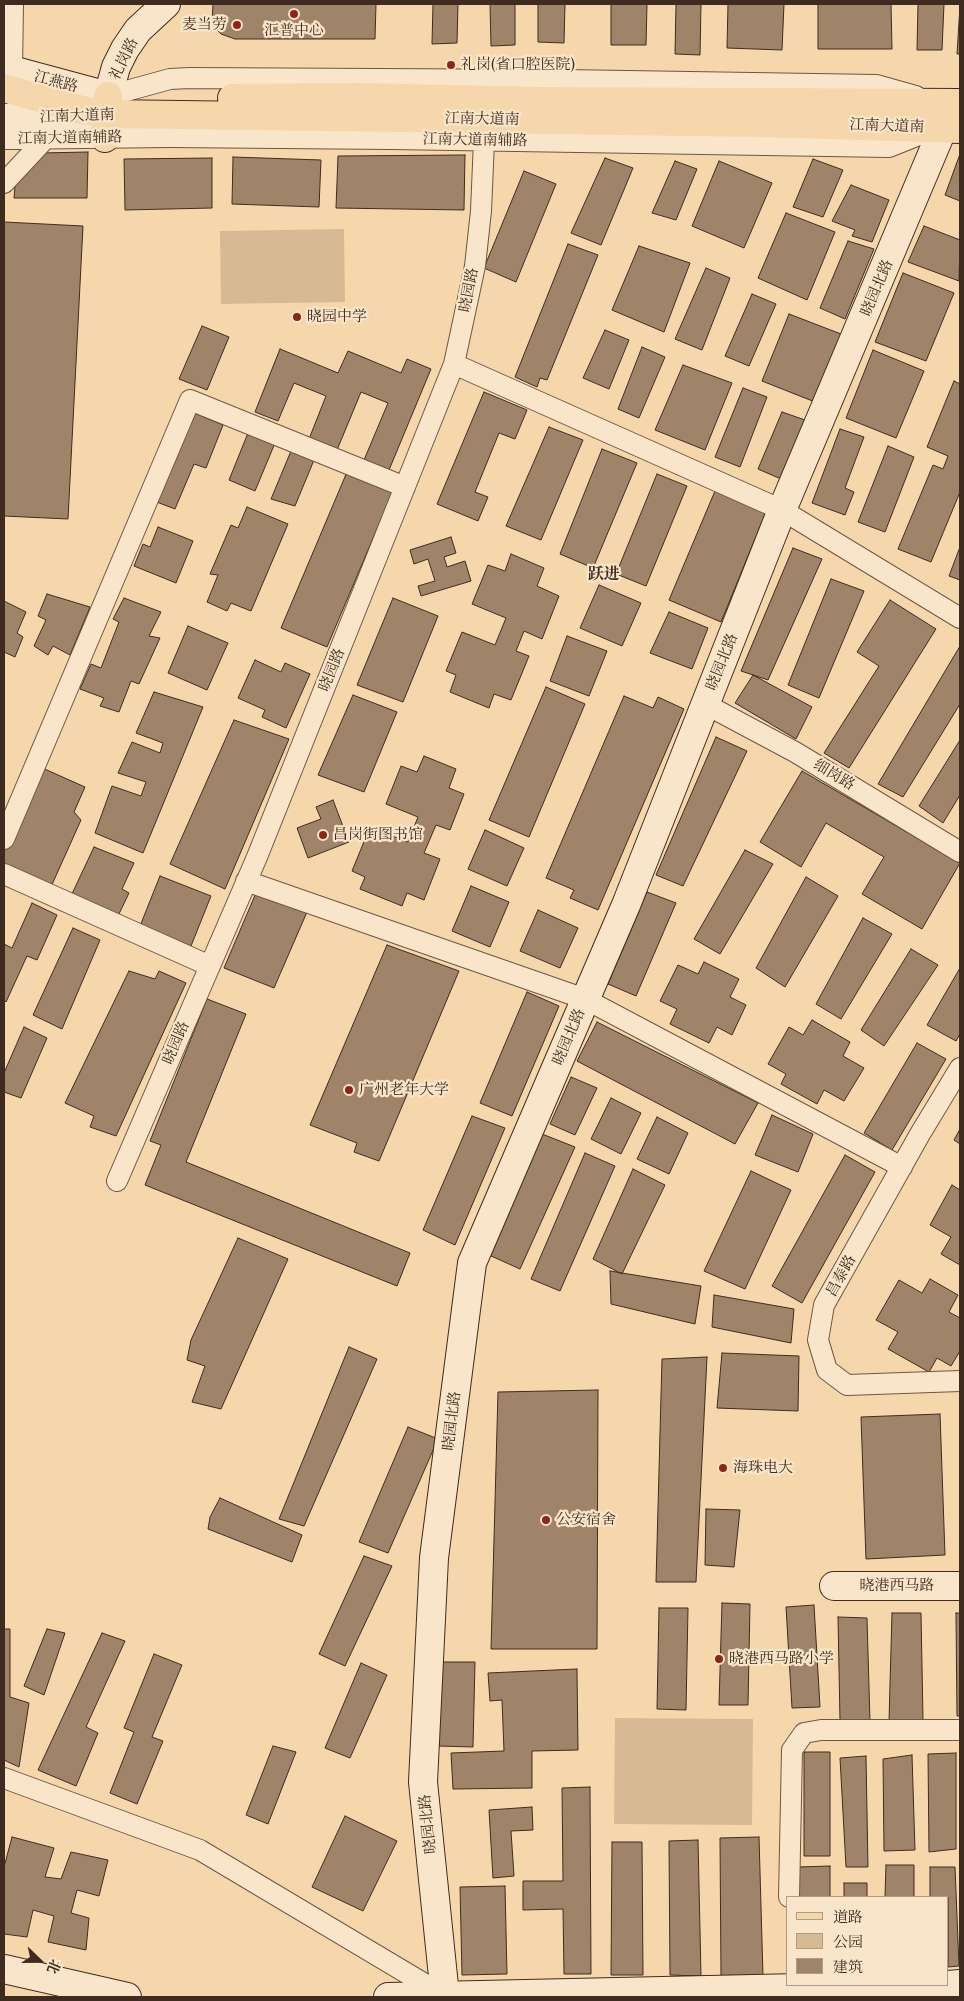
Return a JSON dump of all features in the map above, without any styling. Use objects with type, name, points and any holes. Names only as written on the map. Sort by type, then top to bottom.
[{"type":"main road","name":"江燕路","points":[[6,76],[35,97],[107,116]]},
{"type":"main road","name":"江南大道南","points":[[4,98],[35,97]]},
{"type":"main road","name":"江南大道南","points":[[107,116],[356,108],[951,116]]},
{"type":"street","points":[[6,76],[13,4]]},
{"type":"street","name":"礼岗路","points":[[107,116],[116,67],[126,48],[138,30],[166,4]]},
{"type":"street","name":"江燕路","points":[[6,76],[107,116]]},
{"type":"street","name":"江南大道南辅路","points":[[4,139],[46,138],[107,116],[170,79],[356,108],[484,141],[604,111]]},
{"type":"street","name":"江南大道南辅路","points":[[356,108],[604,111],[889,147],[921,133],[951,116]]},
{"type":"street","name":"江南大道南","points":[[4,118],[107,116]]},
{"type":"street","name":"晓园北路","points":[[445,1996],[423,1782],[434,1558],[472,1263],[626,904],[782,510],[951,116]]},
{"type":"street","points":[[4,183],[46,138]]},
{"type":"street","name":"晓园路","points":[[117,1181],[246,881],[454,364],[475,266],[481,211],[484,141]]},
{"type":"street","points":[[454,364],[782,510],[960,618]]},
{"type":"street","points":[[4,839],[190,400],[405,487]]},
{"type":"street","name":"细岗路","points":[[705,704],[795,752],[960,852]]},
{"type":"street","points":[[4,874],[210,966]]},
{"type":"street","points":[[246,881],[585,999],[902,1167]]},
{"type":"street","name":"昌泰路","points":[[959,1378],[847,1386],[827,1370],[818,1340],[824,1305],[960,1068]]},
{"type":"street","name":"晓港西马路","points":[[834,1586],[960,1586]]},
{"type":"street","points":[[789,1896],[792,1750],[804,1733],[821,1730],[960,1730]]},
{"type":"street","points":[[4,1778],[200,1850],[445,1996]]},
{"type":"street","points":[[4,1969],[127,1997]]},
{"type":"street","points":[[388,1997],[786,1985]]},
{"type":"green space","points":[[344,229],[345,302],[221,304],[220,231]]},
{"type":"green space","points":[[615,1718],[753,1719],[752,1825],[614,1824]]},
{"type":"building","name":"汇普中心","points":[[213,4],[376,4],[375,39],[235,39],[221,34],[212,24]]},
{"type":"building","points":[[433,4],[458,4],[457,43],[432,44]]},
{"type":"building","points":[[490,4],[515,4],[515,45],[491,46]]},
{"type":"building","points":[[538,4],[565,4],[564,43],[538,42]]},
{"type":"building","points":[[611,4],[647,4],[646,45],[611,45]]},
{"type":"building","points":[[676,4],[701,4],[700,55],[675,54]]},
{"type":"building","points":[[728,4],[784,4],[782,50],[727,48]]},
{"type":"building","points":[[818,4],[891,4],[892,49],[818,49]]},
{"type":"building","points":[[918,4],[944,4],[942,50],[917,50]]},
{"type":"building","points":[[960,6],[960,54],[957,54]]},
{"type":"building","points":[[88,152],[87,198],[14,198],[15,186],[41,153]]},
{"type":"building","points":[[960,154],[960,201],[945,195]]},
{"type":"building","points":[[465,155],[464,210],[336,208],[338,156]]},
{"type":"building","points":[[233,157],[321,160],[319,207],[232,204]]},
{"type":"building","points":[[212,158],[212,208],[125,210],[124,159]]},
{"type":"building","points":[[605,158],[633,168],[601,245],[571,233]]},
{"type":"building","points":[[813,159],[843,170],[823,217],[793,207]]},
{"type":"building","points":[[675,161],[697,169],[676,220],[652,213]]},
{"type":"building","points":[[719,161],[772,183],[744,248],[692,226]]},
{"type":"building","points":[[524,171],[556,184],[516,282],[484,268]]},
{"type":"building","points":[[851,185],[889,200],[872,242],[852,236],[855,230],[832,221]]},
{"type":"building","points":[[786,213],[835,232],[807,300],[758,278]]},
{"type":"building","points":[[4,222],[83,226],[68,519],[4,516]]},
{"type":"building","points":[[924,226],[960,240],[959,281],[908,262]]},
{"type":"building","points":[[848,241],[874,249],[845,319],[820,308]]},
{"type":"building","points":[[568,244],[598,255],[547,380],[540,378],[537,387],[515,377]]},
{"type":"building","points":[[639,246],[690,263],[664,332],[612,310]]},
{"type":"building","points":[[706,268],[730,278],[702,350],[675,339]]},
{"type":"building","points":[[903,273],[954,293],[926,361],[875,342]]},
{"type":"building","points":[[752,294],[776,304],[749,366],[725,356]]},
{"type":"building","points":[[789,314],[841,334],[815,402],[762,381]]},
{"type":"building","points":[[202,326],[229,337],[207,390],[179,379]]},
{"type":"building","points":[[605,330],[629,340],[609,389],[583,378]]},
{"type":"building","points":[[642,347],[665,357],[639,418],[618,409]]},
{"type":"building","points":[[280,349],[338,373],[348,351],[401,373],[407,359],[431,369],[389,470],[364,460],[388,403],[361,392],[337,450],[309,439],[326,396],[294,383],[278,421],[255,412]]},
{"type":"building","points":[[873,350],[924,371],[896,438],[846,418]]},
{"type":"building","points":[[683,365],[732,383],[705,450],[655,430]]},
{"type":"building","points":[[954,381],[960,384],[960,492],[931,562],[898,549],[933,465],[943,469],[948,456],[927,447]]},
{"type":"building","points":[[743,388],[767,397],[740,467],[715,457]]},
{"type":"building","points":[[484,392],[527,410],[515,439],[499,433],[475,492],[488,497],[478,521],[437,504]]},
{"type":"building","points":[[192,412],[223,425],[206,468],[194,464],[175,509],[154,501]]},
{"type":"building","points":[[782,412],[805,420],[781,479],[758,469]]},
{"type":"building","points":[[549,427],[583,440],[541,540],[506,526]]},
{"type":"building","points":[[840,429],[864,437],[845,488],[854,492],[845,515],[812,503]]},
{"type":"building","points":[[248,433],[275,443],[255,491],[229,480]]},
{"type":"building","points":[[888,446],[914,457],[885,532],[858,522]]},
{"type":"building","points":[[602,449],[637,463],[593,568],[560,554]]},
{"type":"building","points":[[291,451],[314,460],[295,506],[271,499]]},
{"type":"building","points":[[347,472],[393,491],[327,647],[281,628]]},
{"type":"building","points":[[657,474],[687,486],[646,586],[616,574]]},
{"type":"building","points":[[715,491],[766,512],[721,622],[669,600]]},
{"type":"building","points":[[247,507],[288,524],[251,611],[231,603],[227,611],[207,602],[218,575],[210,574],[231,525],[238,528]]},
{"type":"building","points":[[158,527],[193,541],[176,583],[134,566],[143,544],[150,547]]},
{"type":"building","points":[[451,537],[456,553],[444,557],[447,567],[465,561],[471,581],[421,596],[418,586],[435,581],[428,559],[414,564],[410,550]]},
{"type":"building","points":[[960,547],[960,580],[949,576]]},
{"type":"building","points":[[793,548],[822,559],[768,680],[741,671]]},
{"type":"building","points":[[511,554],[544,568],[537,586],[559,596],[542,639],[524,631],[516,651],[529,656],[511,700],[494,694],[489,708],[450,692],[456,675],[446,671],[462,632],[495,645],[506,618],[472,604],[488,565],[505,571]]},
{"type":"building","points":[[831,579],[864,591],[819,698],[788,685]]},
{"type":"building","points":[[599,585],[641,603],[622,646],[580,628]]},
{"type":"building","points":[[47,594],[90,607],[70,655],[53,646],[48,655],[34,646],[46,620],[38,616]]},
{"type":"building","points":[[124,598],[161,612],[149,636],[160,638],[139,684],[131,681],[119,712],[100,706],[104,698],[80,689],[91,664],[101,668],[119,622],[113,619]]},
{"type":"building","points":[[393,598],[438,616],[403,702],[357,685]]},
{"type":"building","points":[[890,600],[936,629],[849,768],[824,753],[879,666],[857,652]]},
{"type":"building","points":[[4,601],[26,612],[17,633],[23,637],[15,657],[4,652]]},
{"type":"building","points":[[669,612],[708,628],[692,669],[650,653]]},
{"type":"building","points":[[188,626],[228,643],[207,690],[168,673]]},
{"type":"building","points":[[567,636],[607,651],[589,696],[550,681]]},
{"type":"building","points":[[960,646],[960,704],[903,797],[878,784]]},
{"type":"building","points":[[255,660],[281,672],[285,663],[310,674],[286,728],[262,717],[265,710],[238,698]]},
{"type":"building","points":[[753,675],[812,707],[796,739],[735,703]]},
{"type":"building","points":[[546,687],[585,704],[529,837],[489,820]]},
{"type":"building","points":[[154,692],[203,707],[143,853],[95,833],[112,786],[141,796],[146,782],[118,773],[132,742],[160,753],[163,743],[136,733]]},
{"type":"building","points":[[353,695],[397,712],[364,792],[318,775]]},
{"type":"building","points":[[624,696],[653,708],[658,697],[684,709],[598,910],[570,898],[574,890],[546,878]]},
{"type":"building","points":[[234,720],[289,739],[225,889],[170,864]]},
{"type":"building","points":[[716,737],[747,751],[683,886],[656,875]]},
{"type":"building","points":[[960,740],[960,795],[943,823],[919,806]]},
{"type":"building","points":[[424,756],[456,769],[449,788],[464,794],[450,830],[436,825],[424,853],[440,859],[424,900],[407,893],[402,906],[360,889],[365,877],[352,871],[370,827],[408,842],[418,817],[386,804],[401,766],[417,772]]},
{"type":"building","points":[[40,767],[85,787],[74,812],[81,820],[50,889],[4,869],[4,850]]},
{"type":"building","points":[[802,771],[960,863],[922,929],[862,894],[884,857],[826,823],[801,867],[760,842]]},
{"type":"building","name":"昌岗街图书馆","points":[[333,800],[349,842],[308,858],[297,828],[321,819],[316,807]]},
{"type":"building","points":[[485,830],[524,848],[507,886],[468,869]]},
{"type":"building","points":[[94,847],[134,863],[122,889],[129,893],[118,916],[71,896]]},
{"type":"building","points":[[745,850],[773,864],[720,954],[694,939]]},
{"type":"building","points":[[160,876],[211,896],[191,946],[140,926]]},
{"type":"building","points":[[806,877],[838,896],[785,987],[756,968]]},
{"type":"building","points":[[471,886],[509,902],[490,947],[452,931]]},
{"type":"building","points":[[647,892],[676,903],[636,996],[608,984]]},
{"type":"building","points":[[256,893],[307,912],[274,988],[224,968]]},
{"type":"building","points":[[32,903],[57,915],[37,960],[27,956],[6,1002],[4,1000],[4,944],[12,948]]},
{"type":"building","points":[[538,910],[578,928],[560,968],[520,951]]},
{"type":"building","points":[[863,918],[892,934],[841,1019],[816,1004]]},
{"type":"building","points":[[73,928],[100,940],[62,1029],[33,1015]]},
{"type":"building","points":[[387,945],[459,971],[379,1161],[354,1152],[357,1143],[310,1125]]},
{"type":"building","points":[[911,949],[938,965],[884,1046],[861,1030]]},
{"type":"building","points":[[704,962],[739,979],[730,997],[746,1005],[732,1035],[717,1027],[709,1043],[670,1024],[677,1009],[660,1001],[678,965],[698,974]]},
{"type":"building","points":[[960,968],[960,1034],[956,1041],[927,1025]]},
{"type":"building","points":[[129,971],[155,979],[159,971],[186,983],[116,1136],[90,1127],[94,1116],[65,1103]]},
{"type":"building","points":[[527,992],[559,1006],[512,1116],[480,1103]]},
{"type":"building","points":[[207,999],[246,1014],[186,1162],[410,1253],[397,1286],[145,1185],[161,1145],[150,1141]]},
{"type":"building","points":[[812,1020],[850,1042],[843,1056],[864,1068],[844,1101],[824,1090],[817,1104],[781,1084],[786,1074],[768,1064],[789,1027],[803,1035]]},
{"type":"building","points":[[597,1022],[758,1103],[735,1144],[577,1061]]},
{"type":"building","points":[[24,1027],[47,1038],[21,1098],[4,1092],[4,1073]]},
{"type":"building","points":[[917,1043],[946,1059],[892,1150],[864,1133]]},
{"type":"building","points":[[571,1077],[597,1088],[575,1135],[550,1124]]},
{"type":"building","points":[[611,1098],[641,1113],[621,1154],[591,1139]]},
{"type":"building","points":[[772,1115],[813,1134],[798,1172],[755,1155]]},
{"type":"building","points":[[472,1116],[505,1128],[455,1245],[423,1230]]},
{"type":"building","points":[[657,1117],[688,1133],[669,1174],[637,1159]]},
{"type":"building","points":[[960,1129],[960,1144],[954,1140]]},
{"type":"building","points":[[542,1134],[575,1147],[520,1269],[489,1255]]},
{"type":"building","points":[[585,1153],[615,1166],[560,1291],[531,1279]]},
{"type":"building","points":[[845,1155],[875,1172],[802,1303],[772,1286]]},
{"type":"building","points":[[633,1169],[665,1185],[622,1274],[593,1259]]},
{"type":"building","points":[[751,1171],[791,1190],[745,1289],[704,1271]]},
{"type":"building","points":[[952,1185],[960,1190],[960,1265],[941,1254],[951,1237],[930,1225]]},
{"type":"building","points":[[238,1238],[288,1259],[221,1409],[192,1402],[205,1366],[187,1360],[191,1340]]},
{"type":"building","points":[[610,1271],[701,1286],[695,1324],[611,1304]]},
{"type":"building","points":[[930,1279],[958,1295],[949,1312],[960,1318],[960,1351],[951,1366],[937,1358],[929,1372],[888,1349],[898,1332],[876,1320],[899,1280],[922,1293]]},
{"type":"building","points":[[714,1295],[794,1309],[791,1343],[712,1327]]},
{"type":"building","points":[[349,1347],[377,1359],[304,1526],[279,1519]]},
{"type":"building","points":[[722,1353],[799,1356],[798,1411],[717,1408]]},
{"type":"building","points":[[707,1357],[696,1582],[656,1582],[662,1359]]},
{"type":"building","name":"公安宿舍","points":[[598,1390],[597,1649],[491,1649],[498,1392]]},
{"type":"building","points":[[940,1414],[945,1555],[866,1559],[861,1417]]},
{"type":"building","points":[[408,1427],[438,1439],[388,1553],[359,1542]]},
{"type":"building","points":[[220,1498],[302,1535],[292,1562],[208,1529],[210,1517]]},
{"type":"building","points":[[706,1509],[740,1510],[734,1567],[705,1565]]},
{"type":"building","points":[[364,1556],[392,1566],[345,1666],[319,1654]]},
{"type":"building","points":[[722,1603],[750,1604],[748,1705],[719,1705]]},
{"type":"building","points":[[814,1605],[820,1707],[792,1708],[786,1607]]},
{"type":"building","points":[[659,1608],[688,1608],[686,1710],[657,1709]]},
{"type":"building","points":[[892,1613],[921,1613],[923,1720],[889,1721]]},
{"type":"building","points":[[956,1613],[960,1613],[960,1716],[957,1716]]},
{"type":"building","points":[[838,1617],[867,1618],[870,1722],[840,1721]]},
{"type":"building","points":[[4,1629],[10,1629],[10,1697],[29,1703],[19,1767],[4,1760]]},
{"type":"building","points":[[47,1629],[65,1633],[44,1695],[24,1686]]},
{"type":"building","points":[[102,1633],[125,1641],[86,1727],[98,1733],[76,1786],[38,1770]]},
{"type":"building","points":[[154,1654],[182,1665],[152,1737],[163,1741],[137,1804],[110,1793],[134,1732],[124,1728]]},
{"type":"building","points":[[441,1662],[475,1662],[473,1747],[439,1746]]},
{"type":"building","points":[[361,1663],[387,1675],[350,1758],[325,1748]]},
{"type":"building","points":[[577,1669],[578,1750],[532,1751],[532,1788],[453,1789],[451,1753],[504,1751],[502,1700],[490,1701],[488,1673]]},
{"type":"building","points":[[273,1746],[296,1752],[268,1824],[246,1815]]},
{"type":"building","points":[[804,1752],[830,1752],[830,1856],[804,1856]]},
{"type":"building","points":[[956,1753],[956,1849],[929,1852],[928,1754]]},
{"type":"building","points":[[912,1755],[915,1850],[884,1851],[883,1759]]},
{"type":"building","points":[[866,1756],[868,1867],[846,1867],[840,1758]]},
{"type":"building","points":[[590,1787],[591,1974],[564,1974],[563,1909],[523,1910],[523,1881],[563,1881],[562,1788]]},
{"type":"building","points":[[532,1807],[533,1830],[511,1831],[514,1876],[493,1878],[489,1810]]},
{"type":"building","points":[[345,1816],[397,1841],[363,1911],[312,1887]]},
{"type":"building","points":[[12,1837],[54,1848],[45,1877],[61,1879],[71,1852],[108,1860],[99,1896],[77,1890],[71,1913],[89,1918],[86,1950],[48,1942],[54,1916],[33,1910],[27,1937],[4,1934],[4,1867]]},
{"type":"building","points":[[759,1837],[763,1976],[721,1978],[720,1838]]},
{"type":"building","points":[[698,1840],[701,1976],[670,1975],[669,1841]]},
{"type":"building","points":[[612,1842],[642,1842],[643,1975],[611,1975]]},
{"type":"building","points":[[886,1865],[914,1865],[914,1896],[885,1896]]},
{"type":"building","points":[[830,1866],[830,1896],[798,1896],[798,1867]]},
{"type":"building","points":[[930,1867],[955,1867],[959,1966],[949,1967],[949,1896],[930,1896]]},
{"type":"building","points":[[844,1883],[867,1883],[867,1896],[844,1896]]},
{"type":"building","points":[[505,1886],[507,1974],[462,1975],[460,1887]]},
{"type":"place","name":"汇普中心","points":[[294,14]]},
{"type":"place","name":"麦当劳","points":[[237,25]]},
{"type":"place","name":"礼岗(省口腔医院)","points":[[451,65]]},
{"type":"place","name":"晓园中学","points":[[297,317]]},
{"type":"place","name":"昌岗街图书馆","points":[[323,835]]},
{"type":"place","name":"广州老年大学","points":[[349,1090]]},
{"type":"place","name":"海珠电大","points":[[723,1468]]},
{"type":"place","name":"公安宿舍","points":[[546,1520]]},
{"type":"place","name":"晓港西马路小学","points":[[719,1659]]},
{"type":"district","name":"跃进","points":[[604,574]]}]
